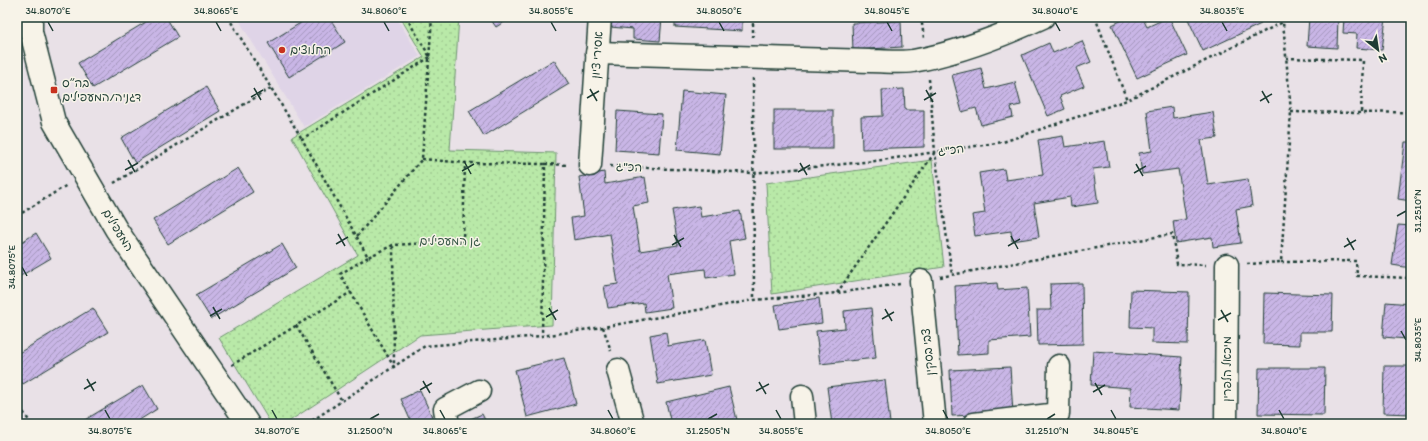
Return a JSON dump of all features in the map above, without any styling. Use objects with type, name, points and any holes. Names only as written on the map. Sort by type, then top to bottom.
[{"type":"street","name":"המעפילים","points":[[31,17],[31,32],[54,122],[116,228],[248,424]]},
{"type":"street","name":"אסירי ציון","points":[[590,165],[600,17]]},
{"type":"street","points":[[597,53],[911,61],[952,52],[1011,32],[1043,17]]},
{"type":"street","name":"מיכאל הלפרין","points":[[1226,424],[1227,265]]},
{"type":"street","name":"צבי בסקין","points":[[921,281],[935,424]]},
{"type":"street","points":[[974,424],[1058,414],[1059,366]]},
{"type":"street","points":[[618,370],[633,424]]},
{"type":"street","points":[[448,424],[445,409],[479,391]]},
{"type":"street","points":[[802,396],[805,424]]},
{"type":"path","points":[[228,17],[302,139],[368,257]]},
{"type":"path","points":[[406,17],[430,58]]},
{"type":"path","points":[[357,236],[422,159],[432,17]]},
{"type":"path","points":[[753,17],[754,300]]},
{"type":"path","points":[[921,17],[927,57],[935,152],[952,275]]},
{"type":"path","points":[[1094,17],[1127,100]]},
{"type":"path","points":[[1280,17],[1283,22],[1291,112],[1281,262]]},
{"type":"path","name":"הכ\"ג","points":[[590,165],[754,173],[875,161],[1003,142],[1127,100],[1283,22]]},
{"type":"path","points":[[302,139],[430,58]]},
{"type":"path","points":[[1286,58],[1363,60],[1361,113]]},
{"type":"path","points":[[96,195],[271,88]]},
{"type":"path","points":[[1291,112],[1411,112]]},
{"type":"path","points":[[837,293],[935,152]]},
{"type":"path","points":[[422,159],[465,163],[545,164],[542,336]]},
{"type":"path","points":[[394,367],[340,274],[393,244],[463,241],[465,163]]},
{"type":"path","points":[[17,216],[84,174]]},
{"type":"path","points":[[307,424],[425,346],[542,336],[603,327],[754,300],[837,293],[921,281],[1172,234],[1177,264],[1227,265],[1281,262],[1356,261],[1358,276],[1411,278]]},
{"type":"path","points":[[393,244],[394,367]]},
{"type":"path","points":[[215,376],[351,292]]},
{"type":"path","points":[[296,325],[342,401]]},
{"type":"path","points":[[17,402],[31,424]]},
{"type":"shaded area","points":[[237,17],[396,17],[420,56],[304,127]]},
{"type":"green space","name":"גן המעפילים","points":[[400,17],[459,17],[450,150],[556,153],[552,325],[420,335],[285,424],[271,424],[219,338],[358,255],[292,137],[424,57]]},
{"type":"green space","points":[[932,160],[944,267],[772,294],[766,183]]},
{"type":"building","points":[[154,17],[166,17],[178,37],[93,88],[78,63]]},
{"type":"building","points":[[310,17],[329,17],[345,42],[289,77],[268,43]]},
{"type":"building","points":[[489,17],[512,17],[496,27]]},
{"type":"building","points":[[611,17],[662,17],[660,41],[633,39],[633,29],[610,27]]},
{"type":"building","points":[[675,17],[742,17],[742,31],[675,27]]},
{"type":"building","points":[[1129,17],[1142,17],[1147,27],[1169,17],[1187,55],[1137,78],[1112,25]]},
{"type":"building","points":[[1187,17],[1257,17],[1261,24],[1203,51]]},
{"type":"building","points":[[1309,17],[1338,17],[1337,48],[1307,46]]},
{"type":"building","points":[[1344,17],[1386,17],[1382,50],[1356,48],[1357,34],[1343,33]]},
{"type":"building","points":[[901,21],[902,47],[853,50],[852,23]]},
{"type":"building","points":[[1082,41],[1091,62],[1076,68],[1084,86],[1060,96],[1065,109],[1048,116],[1022,55],[1049,43],[1053,53]]},
{"type":"building","points":[[554,60],[569,84],[484,136],[469,111]]},
{"type":"building","points":[[981,68],[986,89],[1015,82],[1021,105],[1011,107],[1013,117],[981,125],[976,108],[962,112],[952,75]]},
{"type":"building","points":[[206,87],[220,111],[135,163],[121,138]]},
{"type":"building","points":[[904,89],[905,110],[924,110],[924,147],[862,149],[861,117],[883,116],[882,90]]},
{"type":"building","points":[[682,91],[726,95],[720,154],[677,150]]},
{"type":"building","points":[[1172,107],[1173,118],[1213,112],[1217,138],[1201,140],[1208,185],[1248,179],[1252,206],[1236,209],[1241,243],[1213,247],[1212,237],[1176,243],[1173,221],[1186,219],[1178,169],[1142,174],[1139,153],[1152,151],[1147,111]]},
{"type":"building","points":[[774,110],[833,110],[833,149],[774,149]]},
{"type":"building","points":[[617,111],[662,114],[659,153],[615,150]]},
{"type":"building","points":[[1063,136],[1065,147],[1105,141],[1109,167],[1093,169],[1098,203],[1071,207],[1070,197],[1034,203],[1039,237],[1012,241],[1011,231],[975,236],[972,215],[985,213],[979,173],[1004,169],[1006,180],[1043,175],[1038,140]]},
{"type":"building","points":[[1405,142],[1411,142],[1411,201],[1398,199]]},
{"type":"building","points":[[238,168],[253,192],[168,244],[153,220]]},
{"type":"building","points":[[604,172],[605,184],[645,177],[649,203],[633,206],[640,251],[678,245],[672,210],[699,206],[701,217],[740,211],[745,238],[729,241],[734,274],[706,278],[705,269],[667,274],[672,308],[645,312],[644,303],[608,308],[604,286],[618,284],[610,234],[574,240],[571,218],[584,216],[579,177]]},
{"type":"building","points":[[1398,225],[1411,226],[1411,268],[1392,265]]},
{"type":"building","points":[[36,233],[51,258],[17,278],[17,245]]},
{"type":"building","points":[[282,244],[296,268],[211,319],[196,295]]},
{"type":"building","points":[[997,283],[998,290],[1027,288],[1030,337],[989,340],[989,353],[958,355],[955,286]]},
{"type":"building","points":[[1082,283],[1083,344],[1038,345],[1037,310],[1051,310],[1050,284]]},
{"type":"building","points":[[1131,290],[1189,292],[1188,344],[1152,343],[1152,328],[1130,327]]},
{"type":"building","points":[[1264,293],[1333,295],[1332,332],[1300,332],[1300,345],[1263,344]]},
{"type":"building","points":[[819,298],[822,323],[779,329],[775,305]]},
{"type":"building","points":[[1386,302],[1411,304],[1411,349],[1406,349],[1407,339],[1383,337]]},
{"type":"building","points":[[93,308],[108,332],[23,384],[17,374],[17,354]]},
{"type":"building","points":[[871,308],[876,358],[820,364],[816,331],[845,328],[844,311]]},
{"type":"building","points":[[666,332],[668,346],[705,340],[711,375],[658,384],[650,335]]},
{"type":"building","points":[[1093,351],[1182,357],[1179,410],[1130,407],[1131,388],[1091,385]]},
{"type":"building","points":[[564,358],[576,404],[527,417],[515,370]]},
{"type":"building","points":[[1384,366],[1411,366],[1411,414],[1383,413]]},
{"type":"building","points":[[1010,367],[1013,413],[952,416],[950,370]]},
{"type":"building","points":[[1259,368],[1325,368],[1324,415],[1258,414]]},
{"type":"building","points":[[885,380],[890,423],[832,424],[827,387]]},
{"type":"building","points":[[143,385],[157,409],[133,424],[78,424]]},
{"type":"building","points":[[729,387],[738,424],[671,424],[666,402]]},
{"type":"building","points":[[420,390],[433,419],[423,424],[412,424],[401,399]]},
{"type":"building","points":[[482,414],[487,424],[459,424]]},
{"type":"place","name":"החלוצים","points":[[282,50]]},
{"type":"place","name":"בה״ס דגניה/המעפילים","points":[[54,90]]}]
